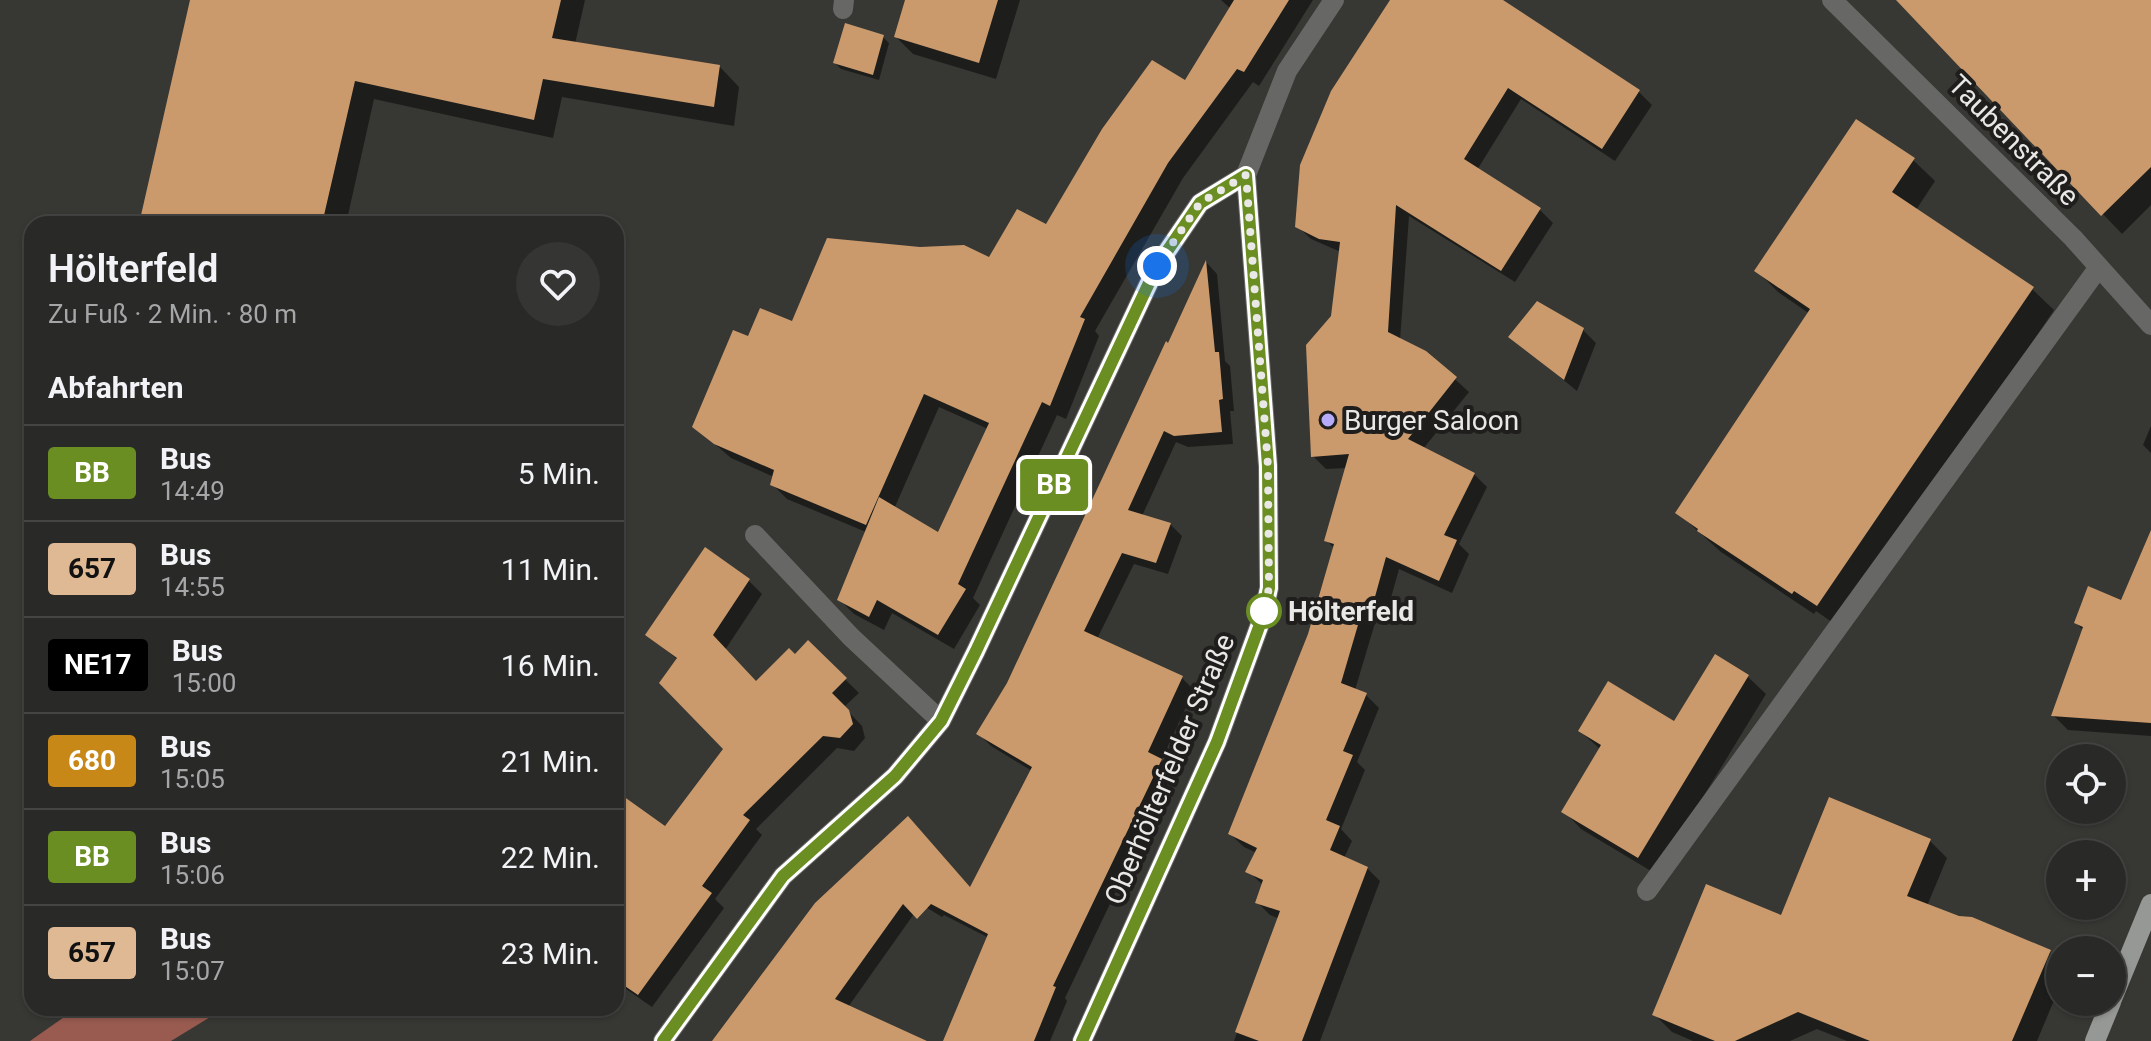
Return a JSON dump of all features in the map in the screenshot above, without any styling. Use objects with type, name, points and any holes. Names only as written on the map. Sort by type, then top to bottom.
[{"type":"main road","points":[[2126,964],[2151,904]]},
{"type":"main road","points":[[2095,1041],[2105,1016]]},
{"type":"street","points":[[663,1041],[783,876],[895,776],[941,721],[1157,266],[1200,203],[1246,175],[1287,71],[1334,0]]},
{"type":"street","name":"Taubenstraße","points":[[1832,0],[2073,238],[2151,325]]},
{"type":"street","name":"Oberhölterfelder Straße","points":[[1082,1041],[1217,742],[1263,616],[1269,588],[1268,466],[1246,175]]},
{"type":"street","points":[[1647,891],[2099,267]]},
{"type":"street","points":[[755,535],[851,637],[941,721]]},
{"type":"shaded area","points":[[66,1016],[212,1016],[171,1041],[30,1041]]},
{"type":"building","points":[[190,0],[561,0],[552,38],[720,65],[714,107],[543,79],[534,120],[355,81],[324,216],[141,216]]},
{"type":"building","points":[[905,0],[998,0],[979,63],[894,37]]},
{"type":"building","points":[[1234,0],[1289,0],[1244,72],[1237,69],[1168,163],[1080,317],[1085,319],[1050,406],[1042,402],[958,584],[966,589],[938,635],[877,600],[869,617],[837,600],[879,497],[938,532],[989,423],[924,394],[866,525],[770,485],[774,470],[714,444],[692,427],[733,330],[748,336],[760,308],[792,321],[827,238],[920,247],[964,245],[989,257],[1017,209],[1046,224],[1102,129],[1152,60],[1185,80]]},
{"type":"building","points":[[1390,0],[1503,0],[1640,90],[1602,149],[1508,88],[1464,159],[1541,208],[1501,271],[1396,205],[1388,332],[1426,351],[1457,377],[1408,439],[1475,473],[1444,535],[1457,540],[1439,581],[1386,557],[1373,604],[1365,601],[1341,683],[1367,693],[1343,751],[1353,755],[1326,820],[1340,826],[1330,850],[1368,867],[1302,1041],[1259,1041],[1235,1032],[1280,911],[1255,903],[1263,880],[1245,872],[1257,848],[1228,834],[1308,634],[1334,544],[1324,541],[1349,454],[1311,457],[1306,345],[1331,316],[1340,242],[1319,239],[1295,227],[1300,165],[1331,91]]},
{"type":"building","points":[[1896,0],[2151,0],[2151,167],[2101,216]]},
{"type":"building","points":[[845,23],[884,35],[873,75],[833,63]]},
{"type":"building","points":[[1856,119],[1915,158],[1892,192],[2034,287],[1817,606],[1794,591],[1792,594],[1675,513],[1810,309],[1754,271]]},
{"type":"building","points":[[1206,260],[1215,352],[1219,352],[1222,432],[1174,436],[1164,431],[1128,510],[1171,523],[1156,563],[1122,553],[1084,631],[1183,676],[1148,752],[1162,759],[1053,986],[1056,987],[1034,1041],[943,1041],[988,934],[931,904],[917,919],[903,904],[835,999],[927,1041],[712,1041],[815,903],[908,816],[970,887],[1032,767],[976,734],[1007,683]]},
{"type":"building","points":[[1537,301],[1584,328],[1564,380],[1508,337]]},
{"type":"building","points":[[2151,530],[2151,723],[2051,716],[2083,627],[2074,623],[2088,586],[2121,600]]},
{"type":"building","points":[[705,547],[750,579],[713,635],[756,681],[789,648],[795,654],[808,640],[847,678],[832,693],[849,710],[853,724],[840,738],[823,736],[743,815],[750,820],[702,886],[712,893],[638,995],[624,985],[624,797],[665,826],[723,749],[659,683],[677,658],[645,635]]},
{"type":"building","points":[[1715,654],[1749,675],[1638,858],[1561,812],[1601,745],[1578,731],[1608,681],[1674,721]]},
{"type":"building","points":[[1829,797],[1931,839],[1907,896],[1959,916],[1972,917],[2046,948],[2046,962],[2012,1041],[1870,1041],[1798,1012],[1735,1041],[1715,1041],[1652,1015],[1706,884],[1781,915]]},
{"type":"bus line","name":"BB","points":[[663,1041],[783,876],[895,776],[941,721],[1157,266],[1200,203],[1246,175],[1268,466],[1269,588],[1263,616],[1217,742],[1082,1041]]},
{"type":"place","name":"Burger Saloon","points":[[1328,420]]},
{"type":"place","name":"Hölterfeld","points":[[1264,611]]},
{"type":"route","points":[[1157,266],[1200,203],[1246,175],[1268,466],[1269,588],[1263,616],[1264,611]]}]
